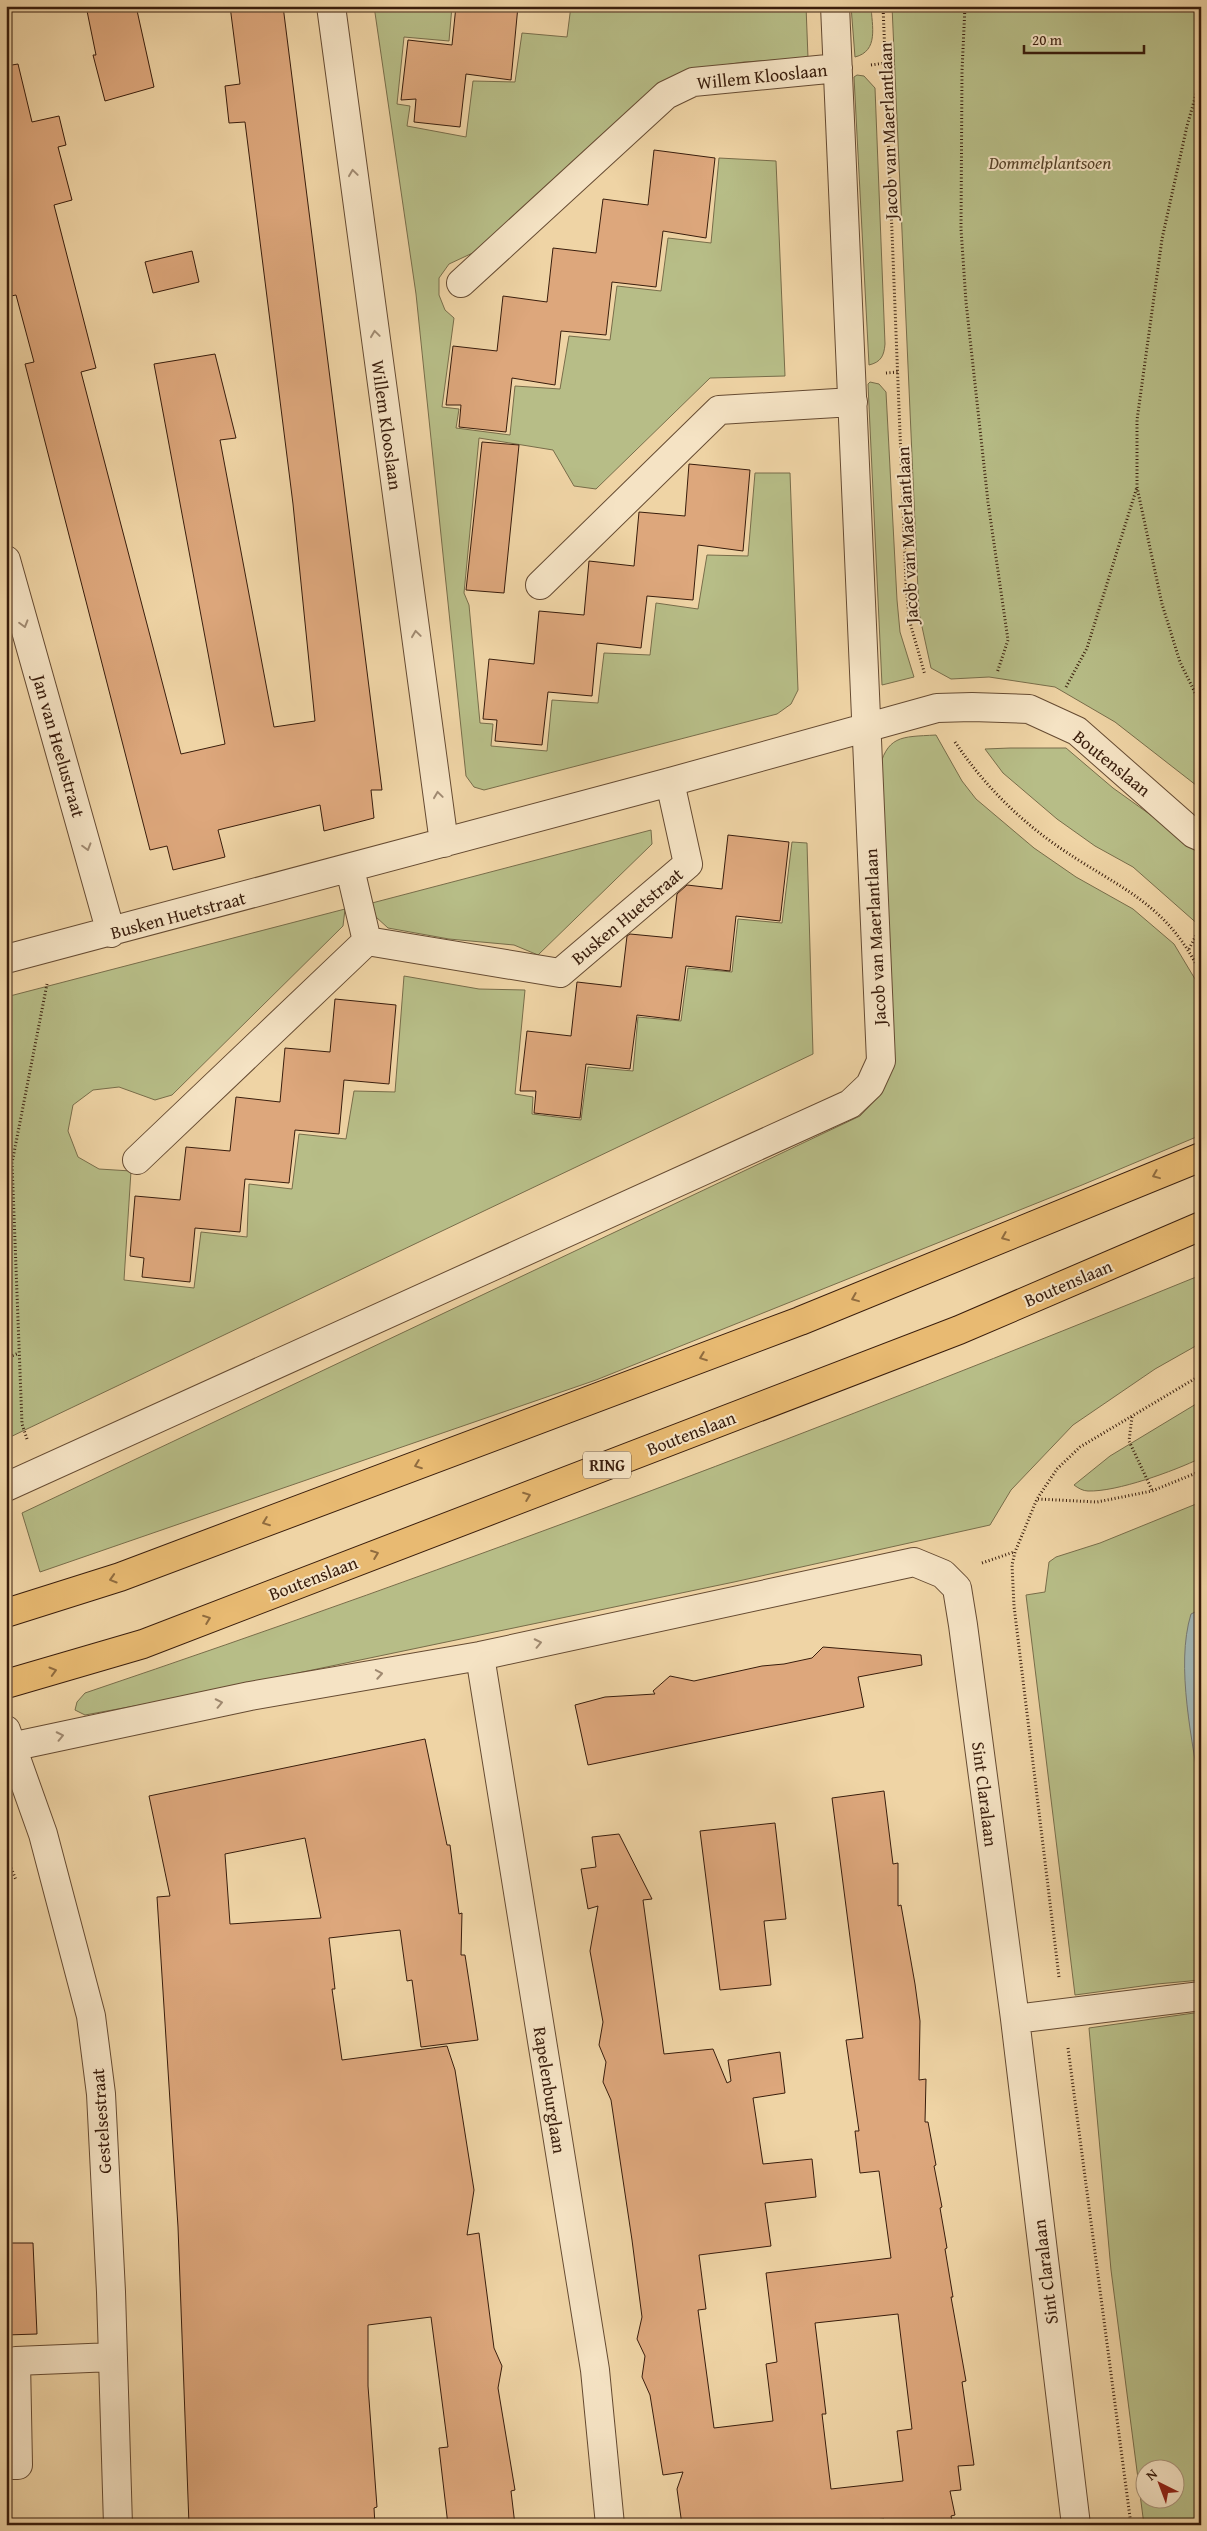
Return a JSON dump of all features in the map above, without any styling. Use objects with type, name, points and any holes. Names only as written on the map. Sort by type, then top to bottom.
[{"type":"main road","points":[[6,1613],[120,1577],[800,1321],[1201,1157]]},
{"type":"main road","name":"Boutenslaan","points":[[6,1684],[143,1644],[959,1330],[1201,1226]]},
{"type":"street","name":"Willem Klooslaan","points":[[330,6],[444,843]]},
{"type":"street","name":"Jacob van Maerlantlaan","points":[[39,1472],[850,1104],[870,1085],[881,1061],[835,6]]},
{"type":"street","name":"Willem Klooslaan","points":[[461,283],[666,95],[693,82],[838,68]]},
{"type":"street","points":[[540,585],[719,410],[853,402]]},
{"type":"street","name":"Jan van Heelustraat","points":[[6,560],[111,933]]},
{"type":"street","name":"Boutenslaan","points":[[865,728],[937,708],[1029,709],[1077,731],[1194,834],[1201,837]]},
{"type":"street","name":"Busken Huetstraat","points":[[6,959],[350,869],[865,728]]},
{"type":"street","name":"Busken Huetstraat","points":[[367,941],[560,973],[688,864],[670,782]]},
{"type":"street","points":[[137,1160],[367,941],[350,869]]},
{"type":"street","points":[[6,1487],[39,1472]]},
{"type":"street","name":"Sint Claralaan","points":[[480,1656],[914,1562],[943,1574],[957,1588],[1015,2019],[1076,2525]]},
{"type":"street","points":[[8,1741],[480,1656]]},
{"type":"street","name":"Rapelenburglaan","points":[[480,1656],[595,2370],[610,2525]]},
{"type":"street","name":"Gestelsestraat","points":[[8,1741],[43,1834],[91,2016],[101,2094],[113,2357],[118,2525]]},
{"type":"street","points":[[1015,2019],[1201,1996]]},
{"type":"street","points":[[6,2465],[18,2465],[16,2361],[113,2357]]},
{"type":"path","name":"Jacob van Maerlantlaan","points":[[883,6],[906,584],[909,619],[917,652],[937,708],[956,744],[1006,806],[1053,843],[1142,899],[1166,920],[1189,949],[1201,974]]},
{"type":"path","points":[[965,6],[962,71],[961,229],[966,302],[988,502],[1008,640],[997,674],[1029,709],[1066,686],[1088,648],[1138,487]]},
{"type":"path","points":[[1201,77],[1187,126],[1162,239],[1137,420],[1138,487],[1162,604],[1180,662],[1201,705]]},
{"type":"path","points":[[1189,949],[1201,926]]},
{"type":"path","points":[[39,1472],[22,1424],[12,1163],[54,947]]},
{"type":"path","points":[[6,1358],[20,1353]]},
{"type":"path","points":[[1015,1552],[1037,1499],[1058,1469],[1080,1446],[1201,1375]]},
{"type":"path","points":[[1132,1416],[1129,1440],[1152,1491]]},
{"type":"path","points":[[1037,1499],[1097,1502],[1152,1491],[1201,1471]]},
{"type":"green space","points":[[374,6],[452,6],[449,41],[404,37],[397,104],[410,106],[407,126],[466,137],[473,81],[515,82],[522,33],[567,37],[571,6],[806,6],[808,58],[744,62],[685,71],[492,244],[449,264],[439,278],[439,295],[445,310],[454,318],[442,407],[459,409],[456,428],[510,435],[515,386],[560,389],[569,336],[610,340],[617,286],[661,291],[668,238],[711,243],[719,158],[776,161],[785,376],[710,378],[596,489],[574,486],[553,450],[479,438],[464,593],[469,605],[480,723],[493,724],[491,746],[547,751],[552,700],[598,703],[604,653],[650,655],[656,603],[698,609],[707,555],[748,556],[755,473],[790,473],[798,690],[791,704],[777,714],[484,790],[474,787],[466,776],[416,294]]},
{"type":"green space","points":[[851,6],[871,6],[871,44],[863,54],[855,57]]},
{"type":"green space","name":"Dommelplantsoen","points":[[892,6],[1201,6],[1201,789],[1115,722],[1055,687],[989,677],[951,679],[931,668],[919,613]]},
{"type":"green space","points":[[857,75],[864,76],[875,88],[885,344],[881,358],[869,365],[854,77]]},
{"type":"green space","points":[[870,382],[879,384],[886,392],[900,632],[914,677],[882,685],[868,384]]},
{"type":"green space","points":[[936,735],[962,781],[976,799],[1034,848],[1076,877],[1133,909],[1174,944],[1201,989],[1201,1135],[1082,1185],[596,1380],[40,1572],[22,1513],[860,1116],[882,1093],[892,1062],[878,773],[886,751],[897,741],[913,736]]},
{"type":"green space","points":[[1066,748],[1113,788],[1201,851],[1201,927],[1133,867],[1095,846],[1057,819],[1003,773],[985,749]]},
{"type":"green space","points":[[651,830],[652,844],[538,955],[514,945],[449,939],[388,928],[376,917],[372,903]]},
{"type":"green space","points":[[792,842],[807,843],[813,1054],[6,1439],[6,997],[345,909],[343,926],[172,1095],[155,1100],[119,1087],[93,1090],[73,1105],[68,1131],[78,1157],[99,1169],[131,1171],[124,1280],[194,1288],[201,1232],[247,1237],[249,1184],[292,1189],[299,1134],[346,1139],[354,1091],[395,1092],[404,976],[479,989],[525,990],[515,1094],[533,1097],[532,1114],[581,1120],[588,1067],[633,1071],[638,1017],[681,1021],[688,968],[732,972],[738,919],[782,923]]},
{"type":"green space","points":[[1201,1275],[1201,1343],[1155,1369],[1073,1425],[1011,1490],[990,1525],[734,1582],[178,1698],[85,1715],[75,1710],[77,1702],[85,1693],[226,1645],[646,1493],[924,1386]]},
{"type":"green space","points":[[1201,1401],[1201,1458],[1176,1469],[1114,1488],[1086,1491],[1074,1485],[1110,1456]]},
{"type":"green space","points":[[1201,1502],[1201,1609],[1191,1615],[1188,1709],[1201,1797],[1201,1980],[1075,1995],[1026,1595],[1045,1592],[1049,1562],[1056,1557],[1100,1543]]},
{"type":"green space","points":[[1201,2012],[1201,2525],[1144,2525],[1142,2508],[1184,2508],[1184,2458],[1135,2458],[1111,2270],[1089,2028]]},
{"type":"shaded area","points":[[1201,1609],[1201,1797],[1187,1705],[1185,1657],[1191,1614]]},
{"type":"building","points":[[86,6],[136,6],[154,87],[105,101],[93,55],[96,55]]},
{"type":"building","points":[[230,6],[283,6],[382,790],[371,790],[374,818],[324,831],[320,805],[218,830],[225,857],[173,870],[167,846],[150,850],[25,364],[34,362],[16,295],[6,297],[6,66],[18,64],[32,122],[59,116],[66,145],[58,147],[72,200],[54,205],[96,368],[81,372],[181,754],[225,744],[154,364],[215,354],[236,438],[220,440],[274,727],[315,721],[293,504],[245,122],[229,123],[225,86],[240,84]]},
{"type":"building","points":[[456,6],[518,6],[511,80],[466,74],[460,127],[414,122],[416,99],[401,100],[408,40],[452,45]]},
{"type":"building","points":[[654,150],[715,158],[706,238],[663,231],[656,287],[612,282],[606,335],[561,331],[555,385],[512,378],[506,432],[459,427],[461,405],[446,405],[453,346],[497,351],[503,296],[547,302],[553,248],[596,253],[603,199],[648,205]]},
{"type":"building","points":[[192,251],[199,282],[153,293],[145,262]]},
{"type":"building","points":[[482,442],[519,445],[504,593],[466,590]]},
{"type":"building","points":[[689,464],[750,470],[743,551],[698,545],[693,600],[647,596],[641,648],[597,643],[592,696],[548,692],[542,745],[495,741],[497,720],[483,719],[489,659],[534,664],[539,611],[584,615],[589,561],[634,566],[639,512],[685,516]]},
{"type":"building","points":[[728,835],[789,842],[780,921],[736,916],[730,971],[686,966],[679,1020],[637,1015],[630,1069],[586,1064],[580,1118],[534,1113],[536,1091],[520,1091],[527,1031],[571,1036],[577,982],[621,987],[627,936],[630,934],[672,938],[677,894],[687,885],[722,889]]},
{"type":"building","points":[[335,999],[396,1005],[389,1084],[344,1080],[339,1134],[295,1130],[289,1183],[245,1179],[240,1232],[195,1228],[190,1282],[142,1277],[144,1258],[130,1256],[135,1196],[180,1200],[186,1147],[230,1151],[236,1097],[280,1102],[285,1048],[330,1052]]},
{"type":"building","points":[[823,1647],[921,1655],[922,1665],[858,1677],[864,1707],[588,1765],[575,1705],[605,1697],[655,1694],[653,1691],[670,1676],[694,1681],[762,1666],[784,1664],[812,1658]]},
{"type":"building","points":[[425,1739],[447,1845],[450,1845],[459,1914],[462,1913],[461,1955],[465,1955],[478,2040],[421,2047],[412,1980],[407,1981],[400,1930],[329,1938],[335,1989],[332,1989],[342,2060],[447,2046],[455,2070],[474,2190],[467,2235],[479,2233],[494,2348],[502,2366],[498,2388],[515,2490],[511,2491],[515,2525],[448,2525],[439,2448],[448,2447],[431,2317],[368,2325],[368,2386],[377,2507],[374,2508],[375,2525],[323,2525],[323,2520],[237,2522],[237,2525],[189,2525],[178,2227],[157,1897],[170,1896],[149,1796]],"holes":[[[305,1838],[321,1918],[230,1924],[225,1854]]]},
{"type":"building","points":[[884,1791],[893,1864],[898,1863],[898,1906],[901,1905],[920,2021],[919,2080],[926,2079],[925,2122],[928,2122],[942,2207],[940,2208],[947,2248],[945,2249],[953,2297],[951,2297],[966,2381],[962,2382],[974,2465],[958,2466],[961,2490],[950,2491],[955,2515],[951,2516],[953,2525],[885,2525],[884,2519],[826,2525],[682,2525],[677,2489],[683,2472],[663,2475],[650,2395],[642,2377],[645,2356],[637,2339],[642,2317],[611,2100],[603,2082],[606,2062],[599,2045],[603,2022],[590,1951],[598,1906],[588,1909],[581,1869],[596,1867],[592,1837],[619,1834],[652,1899],[643,1900],[664,2054],[713,2049],[727,2083],[731,2081],[728,2060],[780,2052],[785,2093],[753,2098],[763,2164],[812,2159],[816,2197],[765,2203],[771,2246],[699,2255],[706,2309],[698,2310],[714,2428],[773,2421],[766,2364],[777,2362],[766,2273],[891,2258],[879,2171],[860,2173],[855,2131],[859,2131],[846,2040],[863,2038],[832,1798]],"holes":[[[898,2314],[912,2429],[897,2431],[903,2481],[831,2489],[822,2414],[826,2414],[815,2323]]]},
{"type":"building","points":[[775,1823],[786,1919],[764,1921],[771,1985],[720,1990],[700,1831]]},
{"type":"building","points":[[6,2243],[33,2243],[37,2334],[6,2335]]}]
